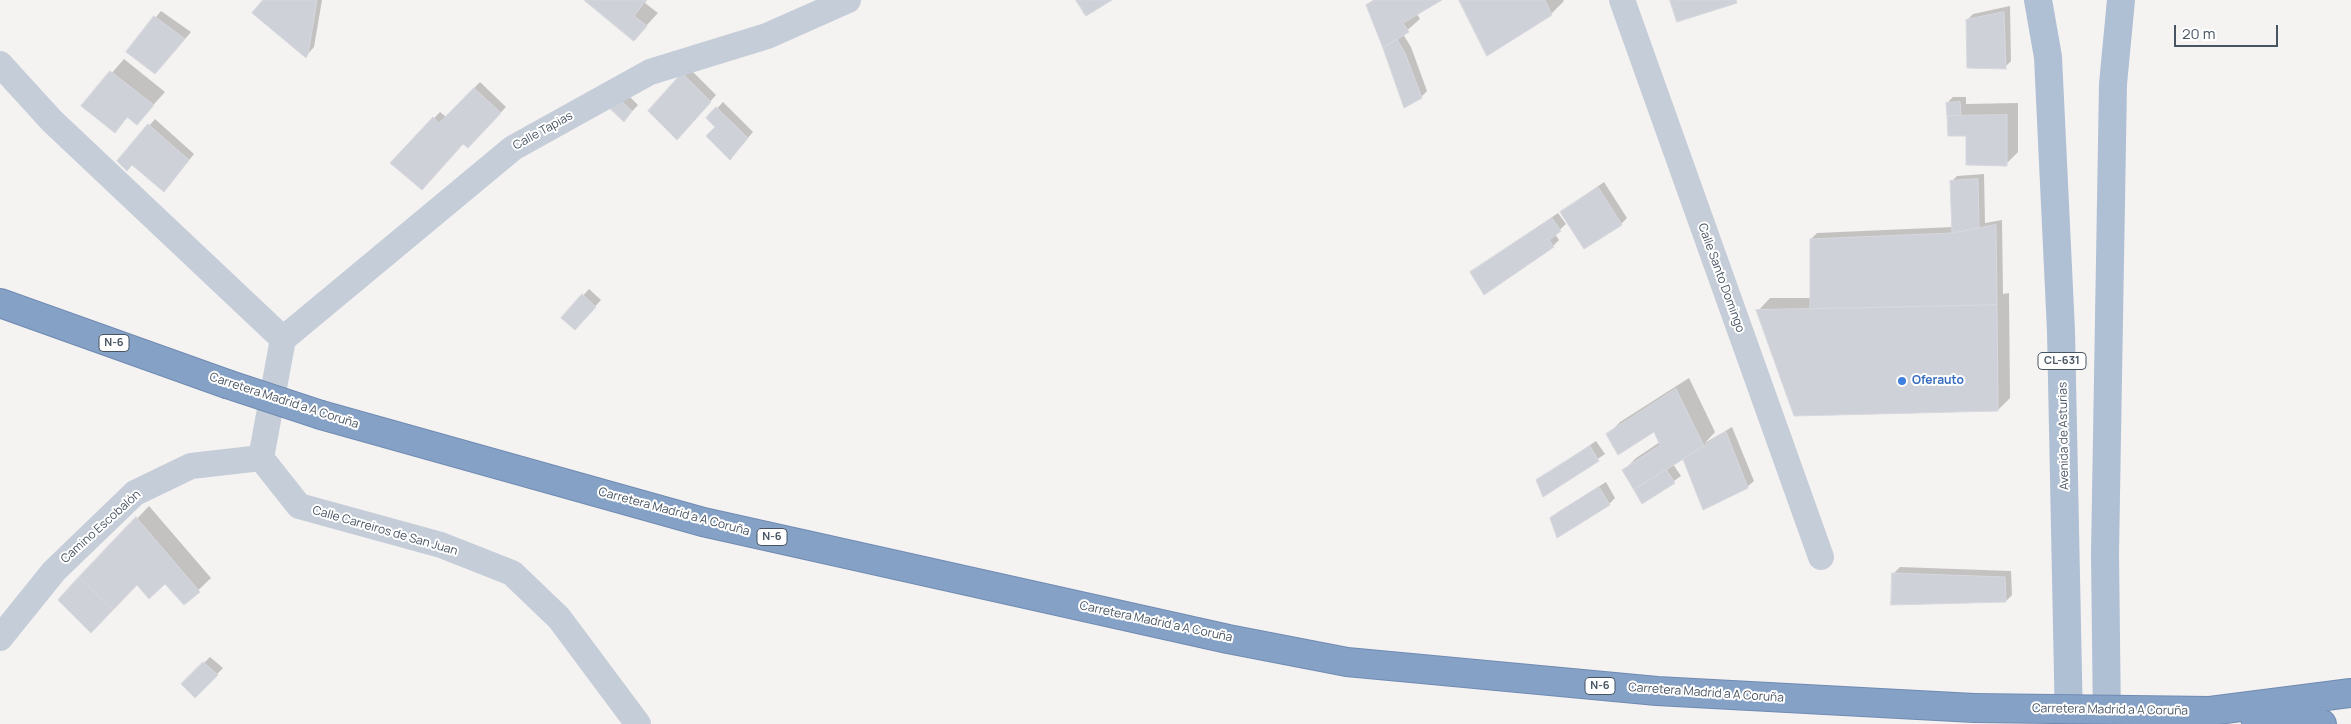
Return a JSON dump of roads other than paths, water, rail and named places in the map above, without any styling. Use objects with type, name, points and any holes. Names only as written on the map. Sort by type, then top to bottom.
[{"type":"highway","name":"Carretera Madrid a A Coruña","points":[[0,303],[227,384],[321,415],[703,522],[1228,638],[1347,662],[1657,691],[1974,708],[2210,711],[2351,710]]},
{"type":"highway","points":[[2210,711],[2351,693]]},
{"type":"highway","points":[[2210,711],[2322,724]]},
{"type":"main road","name":"Avenida de Asturias","points":[[2038,0],[2048,57],[2061,331],[2069,724]]},
{"type":"main road","points":[[2107,724],[2105,553],[2113,84],[2121,0]]},
{"type":"street","name":"Calle Tapias","points":[[282,339],[513,148],[650,72],[767,36],[848,0]]},
{"type":"street","name":"Calle Santo Domingo","points":[[1622,0],[1821,556]]},
{"type":"street","points":[[0,64],[52,121],[282,339],[261,458]]},
{"type":"street","name":"Camino Escobalón","points":[[0,638],[54,571],[136,493],[191,466],[261,458]]},
{"type":"street","name":"Calle Carreiros de San Juan","points":[[261,458],[299,506],[441,545],[512,573],[559,618],[638,724]]},
{"type":"place","name":"Oferauto","points":[[1902,381]]}]
